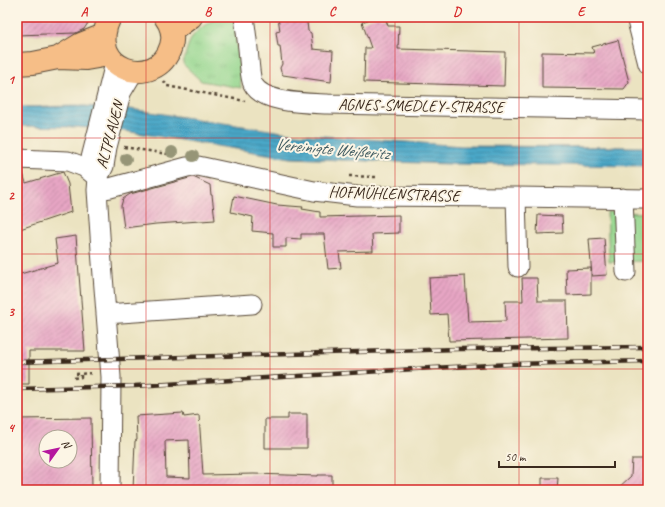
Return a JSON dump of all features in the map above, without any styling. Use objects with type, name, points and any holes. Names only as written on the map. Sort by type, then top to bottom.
[{"type":"main road","points":[[17,64],[33,63],[58,58],[86,59],[114,49],[148,70],[161,63],[168,54],[171,44],[168,24],[191,17]]},
{"type":"street","name":"AGNES-SMEDLEY-STRASSE","points":[[244,17],[250,73],[253,84],[259,91],[268,97],[282,100],[328,104],[643,110]]},
{"type":"street","points":[[636,17],[648,64]]},
{"type":"street","name":"ALTPLAUEN","points":[[110,490],[111,377],[98,184],[90,162],[100,146],[114,49]]},
{"type":"street","points":[[17,159],[68,161],[84,167],[98,184]]},
{"type":"street","name":"HOFMÜHLENSTRASSE","points":[[98,184],[110,188],[187,167],[198,166],[314,191],[357,196],[516,196],[648,199]]},
{"type":"street","points":[[516,196],[518,267]]},
{"type":"street","points":[[623,198],[626,272]]},
{"type":"street","points":[[106,314],[252,304]]},
{"type":"path","points":[[163,78],[167,86],[245,102]]},
{"type":"path","points":[[131,148],[136,149]]},
{"type":"path","points":[[74,378],[81,377],[81,373]]},
{"type":"path","points":[[76,374],[96,373]]},
{"type":"green space","points":[[219,17],[234,17],[241,88],[201,81],[183,64],[188,46],[194,35],[203,26]]},
{"type":"green space","points":[[607,212],[648,213],[648,261],[609,262]]},
{"type":"water","name":"Vereinigte Weißeritz","points":[[85,106],[130,109],[296,134],[462,146],[648,147],[648,166],[447,164],[291,158],[125,131],[78,127],[17,126],[17,107]]},
{"type":"building","points":[[17,17],[92,17],[84,29],[76,33],[17,35]]},
{"type":"building","points":[[278,17],[302,17],[302,21],[307,22],[308,31],[311,33],[313,49],[333,51],[331,82],[283,75],[280,68],[282,64],[280,46],[278,46],[276,32],[280,31]]},
{"type":"building","points":[[376,17],[385,17],[388,26],[399,26],[398,49],[505,52],[504,86],[364,82],[365,48],[371,48],[362,22]]},
{"type":"building","points":[[618,40],[629,82],[624,89],[542,88],[542,52],[594,53],[592,47]]},
{"type":"building","points":[[17,170],[22,170],[26,183],[63,172],[68,184],[71,212],[17,230]]},
{"type":"building","points":[[193,177],[210,185],[215,220],[124,228],[121,206],[123,199],[130,194]]},
{"type":"building","points":[[234,196],[277,205],[303,207],[302,209],[320,212],[320,217],[399,215],[399,233],[372,234],[373,251],[339,252],[341,268],[328,269],[324,234],[301,234],[301,239],[286,238],[286,247],[273,247],[273,233],[252,231],[253,217],[231,212]]},
{"type":"building","points":[[538,215],[562,216],[563,233],[537,234]]},
{"type":"building","points":[[76,236],[85,351],[29,351],[29,384],[17,384],[17,275],[58,263],[55,239]]},
{"type":"building","points":[[604,238],[607,275],[592,276],[589,239]]},
{"type":"building","points":[[591,268],[591,294],[567,295],[566,269]]},
{"type":"building","points":[[465,276],[468,322],[506,321],[505,301],[523,301],[522,278],[537,278],[538,301],[567,301],[568,338],[449,341],[447,314],[431,315],[429,278]]},
{"type":"building","points":[[183,413],[184,417],[199,415],[203,475],[332,475],[332,490],[133,490],[135,441],[137,440],[136,416]],"holes":[[[189,440],[190,478],[166,477],[165,441]]]},
{"type":"building","points":[[288,414],[307,414],[307,448],[265,448],[265,419],[288,419]]},
{"type":"building","points":[[91,418],[92,490],[18,490],[17,419]]},
{"type":"building","points":[[632,459],[648,459],[648,490],[616,490],[631,476]]},
{"type":"building","points":[[542,478],[558,478],[557,490],[542,490]]},
{"type":"railway","points":[[17,362],[458,349],[648,347]]},
{"type":"railway","points":[[17,389],[135,386],[512,364],[648,361]]}]
